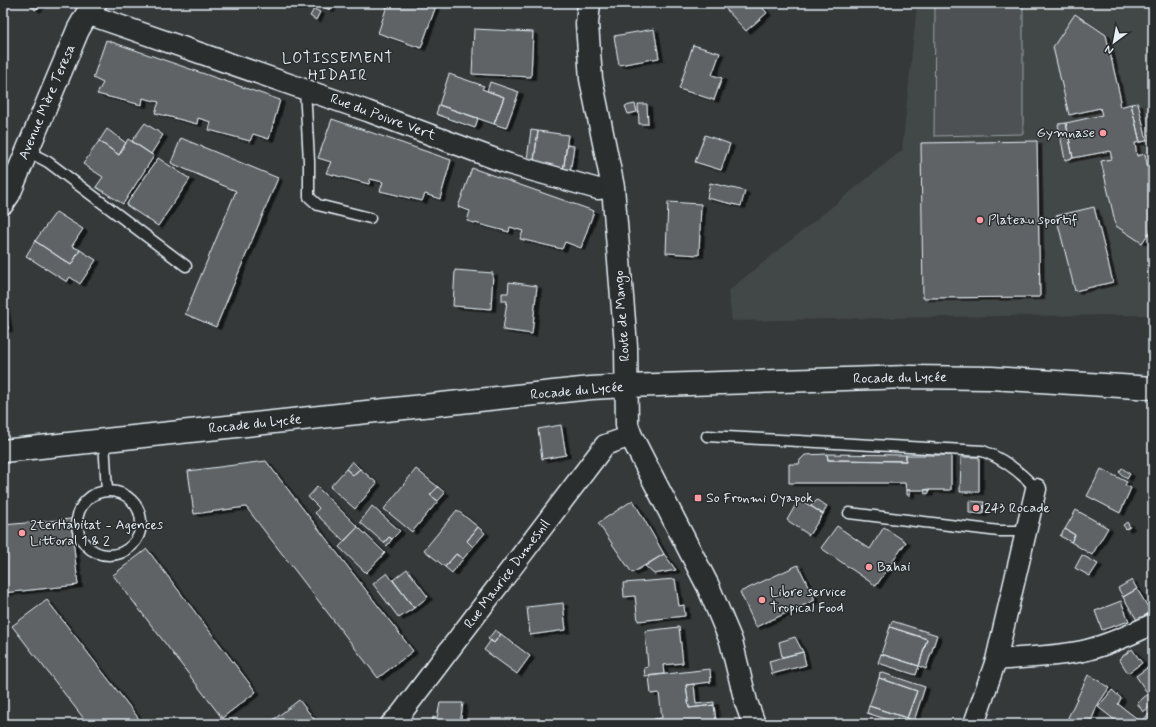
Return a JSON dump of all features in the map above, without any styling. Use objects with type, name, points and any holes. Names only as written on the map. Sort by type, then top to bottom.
[{"type":"main road","name":"Route de Mango","points":[[589,3],[587,24],[591,79],[613,188],[626,346],[627,426],[708,586],[732,641],[746,702],[754,724]]},
{"type":"main road","name":"Avenue Mère Teresa","points":[[3,203],[9,194],[78,30],[91,8]]},
{"type":"main road","name":"Rocade du Lycée","points":[[3,451],[583,389],[626,386],[908,377],[990,378],[1153,388]]},
{"type":"street","name":"Rue du Poivre Vert","points":[[91,8],[509,164],[598,189],[613,188]]},
{"type":"street","name":"Rue Maurice Dumesnil","points":[[391,724],[400,715],[605,445],[631,436]]},
{"type":"street","points":[[974,724],[996,660],[1036,489]]},
{"type":"street","points":[[996,660],[1066,654],[1087,650],[1152,629]]},
{"type":"lane","points":[[305,89],[309,161],[309,197],[318,205],[370,218]]},
{"type":"lane","points":[[26,151],[48,162],[186,266]]},
{"type":"lane","points":[[707,436],[983,451],[1009,464],[1036,489]]},
{"type":"lane","points":[[104,441],[107,491]]},
{"type":"lane","points":[[107,491],[118,492],[128,497],[135,504],[140,514],[141,525],[139,535],[133,544],[125,551],[114,554],[104,554],[94,551],[80,536],[78,526],[78,516],[85,502],[97,493],[107,491]]},
{"type":"lane","points":[[850,513],[999,531],[1026,531]]},
{"type":"shaded area","points":[[917,3],[1153,3],[1153,315],[732,321],[728,291],[902,150]]},
{"type":"shaded area","points":[[935,3],[1023,3],[1023,134],[934,136]]},
{"type":"building","points":[[29,3],[44,3],[35,10]]},
{"type":"building","points":[[315,3],[333,3],[330,10]]},
{"type":"building","points":[[388,3],[437,3],[421,48],[378,33]]},
{"type":"building","points":[[721,3],[730,3],[725,8]]},
{"type":"building","points":[[730,3],[759,3],[767,13],[746,31],[725,8]]},
{"type":"building","points":[[314,9],[320,12],[316,20],[310,16]]},
{"type":"building","name":"Gymnase","points":[[1075,14],[1106,35],[1121,101],[1119,102],[1120,107],[1131,104],[1140,142],[1135,143],[1137,156],[1145,154],[1153,192],[1153,227],[1142,243],[1116,226],[1101,161],[1112,159],[1110,151],[1073,158],[1066,123],[1102,115],[1100,108],[1069,115],[1053,47]]},
{"type":"building","points":[[474,29],[533,32],[531,77],[472,74]]},
{"type":"building","points":[[654,29],[659,58],[619,65],[614,36]]},
{"type":"building","points":[[106,40],[280,100],[269,139],[253,134],[250,141],[209,130],[211,122],[198,118],[197,124],[155,113],[159,102],[143,98],[142,105],[97,94],[103,83],[93,78]]},
{"type":"building","points":[[693,45],[720,53],[712,75],[722,78],[714,100],[679,89]]},
{"type":"building","points":[[449,74],[484,86],[482,89],[504,97],[494,124],[439,105]]},
{"type":"building","points":[[490,82],[519,92],[506,128],[494,124],[504,97],[487,91]]},
{"type":"building","points":[[1138,103],[1147,141],[1140,142],[1131,104]]},
{"type":"building","points":[[635,104],[637,112],[628,114],[625,106]]},
{"type":"building","points":[[638,104],[647,104],[648,124],[639,124]]},
{"type":"building","points":[[439,105],[478,118],[475,128],[436,114]]},
{"type":"building","points":[[332,119],[451,160],[440,199],[425,194],[422,201],[380,191],[383,182],[370,179],[369,184],[326,173],[331,162],[318,158]]},
{"type":"building","points":[[145,123],[163,135],[151,154],[132,141]]},
{"type":"building","points":[[1066,123],[1073,158],[1065,160],[1058,124]]},
{"type":"building","points":[[107,129],[126,143],[119,155],[99,141]]},
{"type":"building","points":[[531,130],[538,131],[533,168],[526,167]]},
{"type":"building","points":[[538,131],[568,135],[563,172],[533,168]]},
{"type":"building","points":[[705,135],[730,144],[721,170],[695,162]]},
{"type":"building","points":[[181,138],[278,178],[216,327],[185,314],[236,191],[171,163]]},
{"type":"building","points":[[128,139],[154,156],[123,204],[96,187],[103,177],[83,164],[99,141],[119,155]]},
{"type":"building","name":"Plateau sportif","points":[[1037,141],[1040,297],[923,298],[921,143]]},
{"type":"building","points":[[567,145],[574,146],[570,173],[563,172]]},
{"type":"building","points":[[158,158],[190,179],[158,226],[126,205]]},
{"type":"building","points":[[472,168],[594,211],[581,248],[565,242],[562,249],[520,239],[523,231],[510,227],[509,232],[467,221],[470,211],[458,207]]},
{"type":"building","points":[[710,183],[745,191],[741,206],[707,198]]},
{"type":"building","points":[[668,202],[701,204],[699,255],[666,253]]},
{"type":"building","points":[[1094,207],[1113,282],[1075,291],[1056,216]]},
{"type":"building","points":[[56,212],[83,229],[72,246],[80,250],[71,265],[35,241]]},
{"type":"building","points":[[35,241],[71,265],[80,250],[96,260],[80,284],[70,277],[67,282],[26,256]]},
{"type":"building","points":[[455,270],[493,273],[491,309],[453,306]]},
{"type":"building","points":[[509,282],[537,286],[532,334],[503,330],[507,301],[502,301],[502,293],[508,293]]},
{"type":"building","points":[[3,297],[8,329],[3,330]]},
{"type":"building","points":[[561,425],[566,455],[542,459],[538,429]]},
{"type":"building","points":[[827,454],[906,455],[906,461],[828,460]]},
{"type":"building","points":[[827,454],[828,460],[906,461],[906,455],[951,455],[951,490],[906,490],[905,483],[789,483],[789,464],[799,464],[800,460],[805,455]]},
{"type":"building","points":[[961,457],[979,457],[979,492],[960,492]]},
{"type":"building","points":[[266,461],[413,651],[378,678],[246,507],[194,514],[188,471]]},
{"type":"building","points":[[352,461],[360,469],[353,475],[346,469]]},
{"type":"building","points":[[1122,468],[1130,474],[1127,479],[1119,472]]},
{"type":"building","points":[[346,469],[353,475],[360,469],[377,483],[355,509],[330,487]]},
{"type":"building","points":[[416,469],[438,487],[430,495],[438,501],[412,532],[384,509]]},
{"type":"building","points":[[1101,469],[1127,482],[1125,485],[1131,488],[1120,513],[1087,496]]},
{"type":"building","points":[[317,487],[358,527],[344,541],[315,513],[319,508],[308,497]]},
{"type":"building","points":[[438,487],[445,493],[438,501],[430,495]]},
{"type":"building","points":[[929,489],[929,493],[925,494],[924,490]]},
{"type":"building","points":[[907,490],[910,490],[910,495],[907,495]]},
{"type":"building","points":[[799,499],[823,514],[809,535],[787,520]]},
{"type":"building","points":[[633,500],[664,554],[632,573],[598,523]]},
{"type":"building","points":[[817,500],[827,506],[823,514],[811,506]]},
{"type":"building","name":"243 Rocade","points":[[969,501],[984,502],[983,514],[969,513]]},
{"type":"building","points":[[372,506],[400,531],[392,539],[389,537],[384,543],[360,522]]},
{"type":"building","points":[[457,510],[478,527],[467,541],[473,547],[463,559],[456,554],[445,567],[424,550]]},
{"type":"building","points":[[1076,510],[1108,528],[1092,555],[1071,542],[1075,535],[1065,529]]},
{"type":"building","points":[[71,519],[78,585],[3,593],[3,525]]},
{"type":"building","points":[[1127,522],[1130,527],[1126,529],[1123,525]]},
{"type":"building","name":"Bahai","points":[[837,526],[870,549],[884,527],[906,542],[876,586],[821,548]]},
{"type":"building","points":[[358,527],[385,553],[366,573],[339,547]]},
{"type":"building","points":[[478,527],[485,533],[473,547],[467,541]]},
{"type":"building","points":[[1065,529],[1075,535],[1071,542],[1060,536]]},
{"type":"building","points":[[389,537],[392,539],[387,546],[384,543]]},
{"type":"building","points":[[147,549],[256,692],[222,718],[113,575]]},
{"type":"building","points":[[456,554],[463,559],[452,573],[445,567]]},
{"type":"building","points":[[664,554],[676,570],[654,574],[645,566]]},
{"type":"building","points":[[1082,555],[1098,564],[1090,576],[1075,568]]},
{"type":"building","points":[[798,565],[815,600],[756,627],[740,592]]},
{"type":"building","points":[[1153,566],[1153,590],[1152,590]]},
{"type":"building","points":[[407,569],[428,597],[414,608],[393,580]]},
{"type":"building","points":[[387,573],[414,608],[399,618],[373,584]]},
{"type":"building","points":[[675,579],[679,606],[684,605],[685,616],[638,621],[635,596],[624,597],[623,583]]},
{"type":"building","points":[[1132,580],[1137,589],[1123,597],[1118,588]]},
{"type":"building","points":[[1137,589],[1151,612],[1137,620],[1123,597]]},
{"type":"building","points":[[47,600],[143,724],[88,724],[12,626]]},
{"type":"building","points":[[1121,601],[1129,621],[1102,630],[1095,611]]},
{"type":"building","points":[[563,603],[566,630],[530,635],[527,607]]},
{"type":"building","points":[[892,621],[937,635],[926,669],[919,666],[927,639],[890,627]]},
{"type":"building","points":[[679,627],[683,663],[663,665],[664,674],[645,676],[644,668],[648,667],[645,631]]},
{"type":"building","points":[[890,627],[927,639],[919,666],[881,654]]},
{"type":"building","points":[[495,630],[501,634],[494,643],[488,639]]},
{"type":"building","points":[[501,634],[530,656],[517,674],[484,650],[491,640],[494,643]]},
{"type":"building","points":[[795,637],[803,652],[782,657],[779,642]]},
{"type":"building","points":[[1132,649],[1142,663],[1128,673],[1119,659]]},
{"type":"building","points":[[803,652],[806,665],[772,674],[769,661]]},
{"type":"building","points":[[881,654],[919,666],[916,675],[878,663]]},
{"type":"building","points":[[1147,668],[1153,675],[1153,705],[1143,712],[1137,703],[1148,694],[1136,676]]},
{"type":"building","points":[[710,669],[711,682],[686,685],[689,708],[714,705],[716,721],[691,724],[654,724],[654,719],[662,718],[659,693],[651,694],[649,676]]},
{"type":"building","points":[[880,672],[925,687],[914,721],[907,718],[917,691],[879,678]]},
{"type":"building","points":[[1088,675],[1109,688],[1097,706],[1090,724],[1065,724]]},
{"type":"building","points":[[879,678],[917,691],[907,718],[869,706]]},
{"type":"building","points":[[694,684],[696,704],[714,702],[714,705],[689,708],[686,685]]},
{"type":"building","points":[[1112,690],[1121,698],[1118,704],[1139,720],[1135,724],[1120,724],[1098,707]]},
{"type":"building","points":[[299,700],[318,724],[268,724]]},
{"type":"building","points":[[440,703],[463,703],[460,724],[432,724],[433,717],[437,718]]},
{"type":"building","points":[[869,706],[907,718],[906,724],[901,724],[867,713]]},
{"type":"building","points":[[1153,711],[1153,724],[1137,724]]},
{"type":"place","name":"Gymnase","points":[[1103,133]]},
{"type":"place","name":"Plateau sportif","points":[[980,220]]},
{"type":"place","name":"So Fronmi Oyapok","points":[[698,498]]},
{"type":"place","name":"243 Rocade","points":[[976,508]]},
{"type":"place","name":"2terHabitat - Agences Littoral 1 & 2","points":[[22,533]]},
{"type":"place","name":"Bahai","points":[[869,567]]},
{"type":"place","name":"Libre service Tropical Food","points":[[762,600]]},
{"type":"district","name":"LOTISSEMENT HIDAIR","points":[[338,68]]}]
